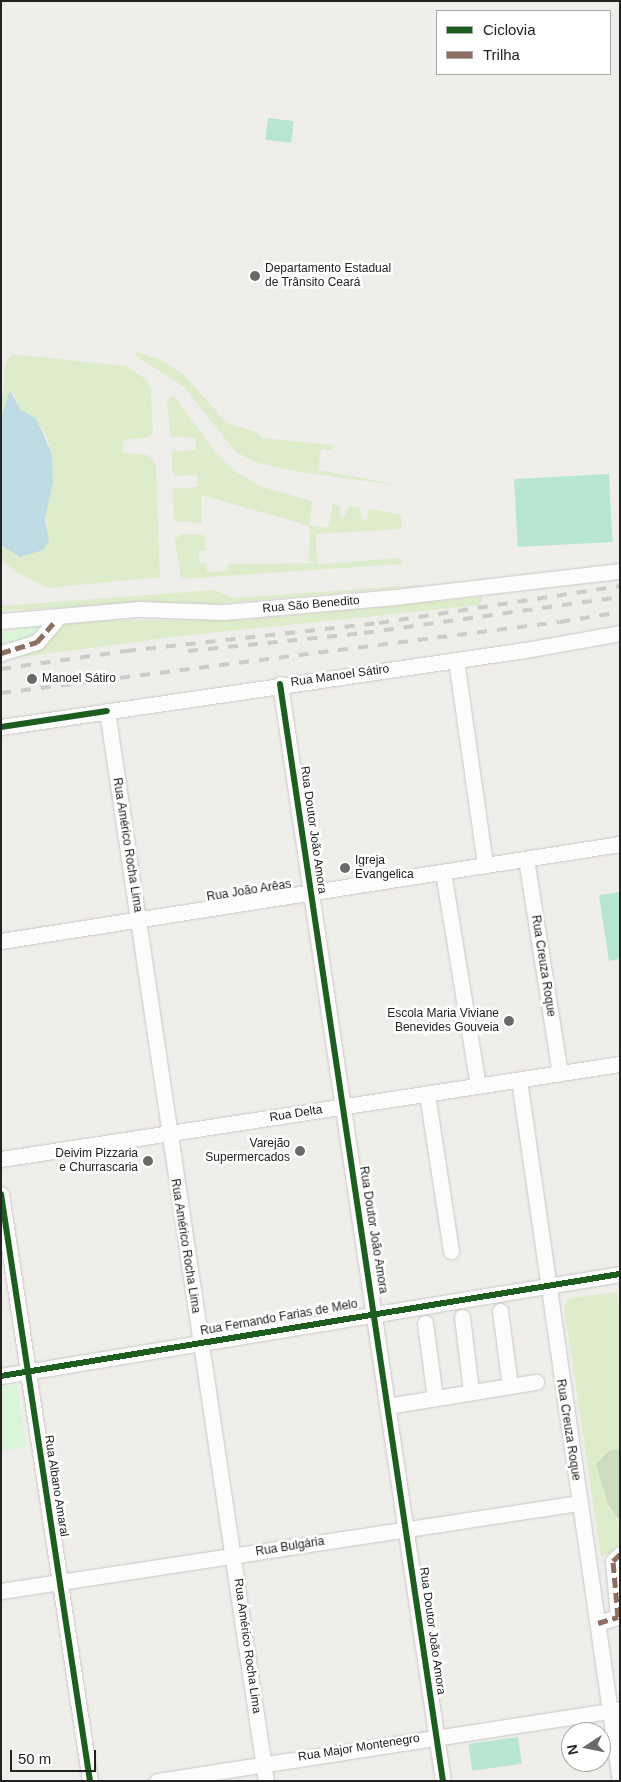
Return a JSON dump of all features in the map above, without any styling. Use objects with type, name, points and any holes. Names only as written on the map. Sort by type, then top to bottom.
[{"type":"street","name":"Rua São Benedito","points":[[1,621],[139,609],[224,612],[395,597],[620,571]]},
{"type":"street","points":[[1,653],[37,642],[55,621]]},
{"type":"street","name":"Rua Manoel Sátiro","points":[[1,727],[280,684],[456,660],[620,633]]},
{"type":"street","points":[[456,660],[486,865]]},
{"type":"street","name":"Rua Doutor João Amora","points":[[280,684],[341,1107],[375,1313],[443,1781]]},
{"type":"street","name":"Rua Américo Rocha Lima","points":[[107,711],[139,921],[168,1134],[234,1556],[266,1781]]},
{"type":"street","name":"Rua João Arêas","points":[[1,941],[139,921],[620,844]]},
{"type":"street","name":"Rua Creuza Roque","points":[[526,859],[560,1073]]},
{"type":"street","points":[[443,872],[478,1086]]},
{"type":"street","name":"Rua Delta","points":[[1,1159],[620,1064]]},
{"type":"street","name":"Rua Creuza Roque","points":[[519,1080],[546,1286],[598,1622],[614,1710],[620,1781]]},
{"type":"street","points":[[427,1094],[451,1250]]},
{"type":"street","name":"Rua Albano Amaral","points":[[1,1194],[90,1781]]},
{"type":"street","name":"Rua Fernando Farias de Melo","points":[[1,1376],[620,1274]]},
{"type":"street","points":[[500,1312],[510,1386]]},
{"type":"street","points":[[462,1317],[472,1391]]},
{"type":"street","points":[[425,1323],[435,1398]]},
{"type":"street","points":[[387,1406],[536,1382]]},
{"type":"street","name":"Rua Bulgária","points":[[1,1591],[579,1503]]},
{"type":"street","points":[[598,1622],[618,1617],[613,1561],[620,1554]]},
{"type":"street","name":"Rua Major Montenegro","points":[[157,1781],[436,1736],[614,1710]]},
{"type":"green space","points":[[268,118],[294,121],[291,143],[265,140]]},
{"type":"green space","points":[[137,352],[159,359],[183,374],[227,423],[256,432],[262,438],[333,445],[333,450],[321,449],[318,470],[404,486],[299,472],[254,462],[235,451],[184,387],[135,355]]},
{"type":"green space","points":[[12,354],[126,366],[147,380],[151,391],[153,434],[149,437],[123,440],[123,453],[148,455],[156,463],[160,577],[48,588],[17,573],[1,559],[1,545],[3,548],[48,533],[45,511],[53,482],[52,454],[47,438],[36,418],[20,409],[12,390],[1,419],[5,364]]},
{"type":"green space","points":[[173,395],[216,453],[234,471],[262,487],[312,501],[310,525],[328,528],[333,503],[340,507],[340,516],[344,517],[349,506],[360,507],[362,520],[367,520],[368,511],[372,509],[401,515],[402,525],[399,529],[316,534],[317,564],[400,558],[404,564],[181,579],[175,540],[182,534],[204,535],[206,550],[198,551],[200,563],[206,563],[207,572],[228,571],[228,564],[315,563],[309,561],[310,526],[201,495],[202,523],[174,521],[173,489],[198,487],[197,475],[175,476],[172,472],[172,451],[196,450],[195,438],[171,437],[167,401]]},
{"type":"green space","points":[[609,474],[613,542],[518,547],[514,479]]},
{"type":"green space","points":[[421,586],[214,604],[154,602],[1,611],[1,606],[214,590],[234,598]]},
{"type":"green space","points":[[482,597],[481,605],[181,636],[22,657],[58,626],[87,620],[246,620]]},
{"type":"green space","points":[[43,625],[35,637],[1,647],[1,633]]},
{"type":"green space","points":[[620,892],[620,959],[609,961],[599,895]]},
{"type":"green space","points":[[617,1292],[620,1318],[620,1448],[609,1451],[616,1520],[620,1522],[620,1551],[601,1556],[564,1306],[570,1298]]},
{"type":"green space","points":[[17,1385],[26,1447],[1,1451],[1,1387]]},
{"type":"green space","points":[[620,1448],[620,1522],[608,1504],[596,1464],[609,1451]]},
{"type":"green space","points":[[518,1737],[522,1764],[472,1771],[468,1744]]},
{"type":"water","points":[[10,390],[20,409],[36,418],[52,454],[53,482],[45,519],[49,540],[43,550],[20,557],[1,545],[1,419]]},
{"type":"railway","points":[[1,669],[126,651],[379,623],[620,586]]},
{"type":"railway","points":[[188,651],[364,633],[620,597]]},
{"type":"railway","points":[[1,693],[560,622],[620,612]]},
{"type":"marked path","points":[[1,653],[37,642],[55,621]]},
{"type":"marked path","points":[[598,1623],[618,1617],[613,1561],[620,1554]]},
{"type":"cycle path","points":[[280,684],[443,1781]]},
{"type":"cycle path","points":[[1,727],[107,711]]},
{"type":"cycle path","points":[[1,1194],[90,1781]]},
{"type":"cycle path","points":[[1,1376],[620,1274]]},
{"type":"place","name":"Departamento Estadual de Trânsito Ceará","points":[[255,276]]},
{"type":"place","name":"Manoel Sátiro","points":[[32,679]]},
{"type":"place","name":"Igreja Evangelica","points":[[345,868]]},
{"type":"place","name":"Escola Maria Viviane Benevides Gouveia","points":[[509,1021]]},
{"type":"place","name":"Varejão Supermercados","points":[[300,1151]]},
{"type":"place","name":"Deivim Pizzaria e Churrascaria","points":[[148,1161]]}]
